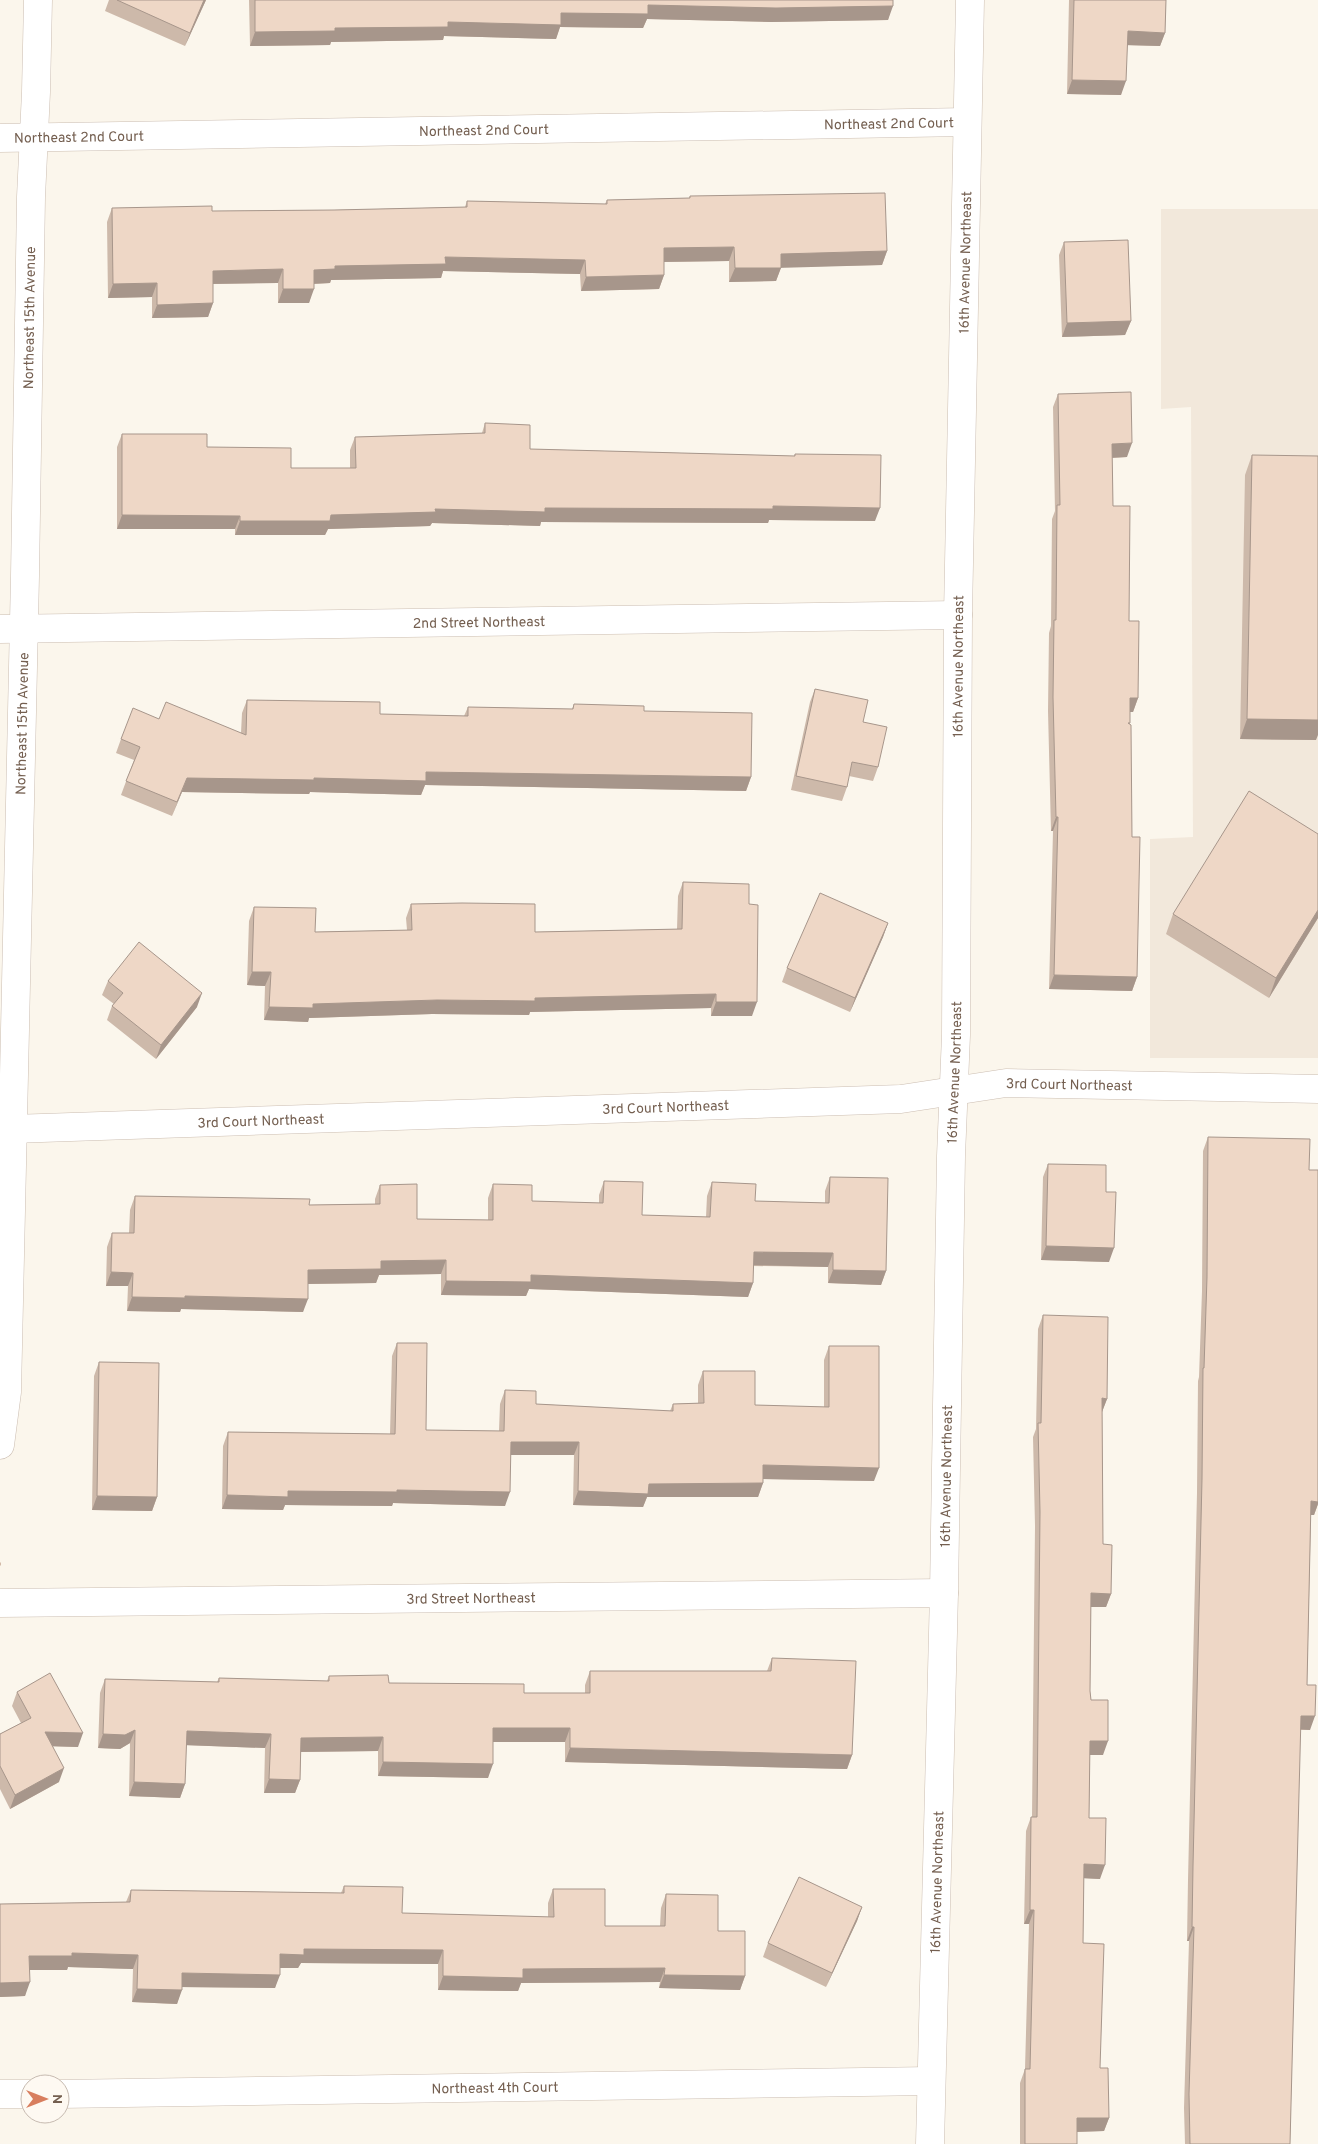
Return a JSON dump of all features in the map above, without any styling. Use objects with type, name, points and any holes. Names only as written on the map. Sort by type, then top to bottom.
[{"type":"street","name":"Northeast 15th Avenue","points":[[0,1445],[7,1392],[12,1130],[12,629],[34,137],[38,0]]},
{"type":"street","name":"16th Avenue Northeast","points":[[930,2144],[956,1025],[958,615],[970,0]]},
{"type":"street","name":"Northeast 2nd Court","points":[[0,138],[967,122]]},
{"type":"street","name":"2nd Street Northeast","points":[[12,629],[958,615]]},
{"type":"street","name":"3rd Court Northeast","points":[[12,1130],[901,1099],[1006,1083],[1318,1089]]},
{"type":"street","name":"3rd Street Northeast","points":[[0,1603],[944,1594]]},
{"type":"street","name":"Northeast 4th Court","points":[[70,2094],[931,2081]]},
{"type":"street","points":[[0,2094],[20,2094]]},
{"type":"shaded area","points":[[1161,209],[1318,209],[1318,1058],[1150,1058],[1150,839],[1193,837],[1191,407],[1161,409]]},
{"type":"building","points":[[117,0],[204,0],[190,33]]},
{"type":"building","points":[[255,0],[893,0],[893,6],[776,8],[648,5],[648,14],[561,13],[561,25],[448,22],[448,27],[335,28],[335,31],[255,32]]},
{"type":"building","points":[[1074,0],[1166,0],[1165,33],[1128,31],[1126,81],[1072,80]]},
{"type":"building","points":[[885,193],[887,251],[781,254],[781,268],[735,268],[734,247],[664,248],[664,275],[586,277],[585,260],[445,257],[446,264],[335,266],[335,269],[314,270],[314,289],[283,289],[283,269],[213,271],[213,303],[157,305],[157,283],[113,284],[112,208],[212,206],[212,211],[334,210],[467,207],[467,201],[607,204],[607,200],[690,198],[690,196]]},
{"type":"building","points":[[1128,240],[1131,321],[1067,323],[1064,242]]},
{"type":"building","points":[[1131,392],[1132,443],[1112,444],[1113,506],[1130,506],[1129,621],[1139,621],[1138,698],[1130,698],[1130,723],[1128,723],[1131,725],[1132,837],[1140,837],[1137,977],[1054,975],[1058,817],[1056,817],[1053,697],[1057,505],[1060,505],[1058,394]]},
{"type":"building","points":[[485,423],[530,425],[530,449],[795,456],[795,454],[881,455],[880,508],[773,506],[773,509],[545,508],[545,512],[435,509],[436,512],[331,515],[330,521],[240,521],[240,516],[122,515],[122,434],[207,434],[207,447],[291,448],[291,468],[356,468],[355,437],[485,433]]},
{"type":"building","points":[[1252,455],[1318,456],[1318,720],[1247,719]]},
{"type":"building","points":[[815,689],[868,700],[863,722],[887,727],[878,767],[852,762],[847,787],[796,776]]},
{"type":"building","points":[[247,700],[380,702],[380,714],[468,716],[468,707],[573,709],[574,704],[644,706],[644,711],[752,713],[751,777],[426,772],[426,781],[314,778],[314,780],[187,778],[177,802],[126,781],[140,747],[121,739],[133,708],[159,719],[166,702],[246,735]]},
{"type":"building","points":[[1249,791],[1318,834],[1318,910],[1276,978],[1173,914]]},
{"type":"building","points":[[683,882],[749,884],[749,904],[758,905],[757,1002],[716,1002],[716,994],[535,998],[535,1001],[437,1000],[313,1004],[313,1008],[269,1007],[271,972],[252,972],[254,907],[316,908],[315,932],[412,930],[411,904],[462,903],[535,904],[535,932],[682,929]]},
{"type":"building","points":[[820,893],[888,923],[855,998],[787,968]]},
{"type":"building","points":[[139,942],[202,993],[161,1045],[112,1006],[123,993],[108,981]]},
{"type":"building","points":[[1208,1137],[1310,1139],[1309,1170],[1318,1170],[1318,1502],[1311,1501],[1307,1685],[1316,1685],[1315,1716],[1301,1716],[1290,2144],[1190,2144],[1189,2094],[1194,1927],[1192,1927],[1193,1866],[1203,1368],[1207,1277]]},
{"type":"building","points":[[1048,1164],[1106,1165],[1106,1192],[1116,1192],[1114,1248],[1046,1246]]},
{"type":"building","points":[[830,1177],[888,1178],[886,1271],[833,1270],[833,1253],[754,1252],[753,1283],[531,1275],[531,1282],[446,1281],[446,1260],[381,1261],[381,1269],[308,1270],[308,1299],[185,1296],[185,1298],[132,1297],[133,1273],[111,1272],[112,1233],[134,1233],[135,1196],[310,1199],[309,1205],[380,1204],[380,1185],[417,1184],[417,1219],[493,1220],[493,1184],[532,1185],[532,1201],[603,1203],[604,1181],[643,1182],[642,1215],[710,1217],[712,1182],[756,1184],[755,1201],[829,1203]]},
{"type":"building","points":[[1043,1315],[1108,1317],[1107,1399],[1102,1398],[1103,1544],[1112,1545],[1111,1594],[1091,1593],[1090,1691],[1091,1700],[1108,1700],[1108,1741],[1090,1741],[1089,1818],[1106,1818],[1105,1865],[1084,1864],[1083,1943],[1104,1944],[1100,2068],[1108,2068],[1109,2118],[1077,2118],[1077,2144],[1025,2144],[1025,2069],[1030,2069],[1034,1910],[1030,1910],[1031,1817],[1037,1817],[1040,1512],[1038,1423],[1041,1423]]},
{"type":"building","points":[[397,1343],[427,1343],[426,1430],[504,1431],[505,1390],[536,1391],[536,1404],[673,1411],[673,1404],[704,1403],[703,1371],[755,1371],[755,1405],[829,1407],[829,1346],[879,1346],[879,1468],[763,1465],[763,1483],[649,1484],[648,1494],[578,1491],[579,1442],[511,1442],[510,1492],[288,1491],[288,1497],[227,1495],[228,1432],[395,1434]]},
{"type":"building","points":[[99,1362],[159,1363],[157,1497],[97,1496]]},
{"type":"building","points":[[772,1658],[856,1661],[852,1755],[570,1748],[570,1728],[493,1728],[493,1764],[383,1762],[383,1737],[301,1738],[300,1780],[269,1779],[271,1734],[187,1731],[185,1784],[134,1782],[135,1730],[125,1735],[103,1734],[105,1679],[219,1682],[219,1678],[329,1681],[329,1676],[388,1675],[389,1683],[524,1684],[524,1693],[590,1693],[590,1671],[771,1671]]},
{"type":"building","points":[[50,1673],[83,1733],[45,1732],[64,1768],[15,1795],[0,1766],[0,1734],[31,1718],[17,1692]]},
{"type":"building","points":[[799,1877],[862,1907],[832,1973],[768,1943]]},
{"type":"building","points":[[344,1886],[403,1887],[402,1913],[554,1917],[553,1889],[605,1889],[605,1926],[665,1926],[666,1894],[718,1895],[718,1931],[745,1931],[745,1976],[664,1975],[665,1968],[523,1969],[523,1978],[443,1976],[443,1950],[304,1949],[304,1955],[280,1954],[280,1975],[182,1973],[182,1990],[137,1989],[138,1955],[72,1953],[72,1956],[29,1956],[30,1982],[0,1983],[0,1904],[130,1902],[131,1890],[344,1893]]}]
